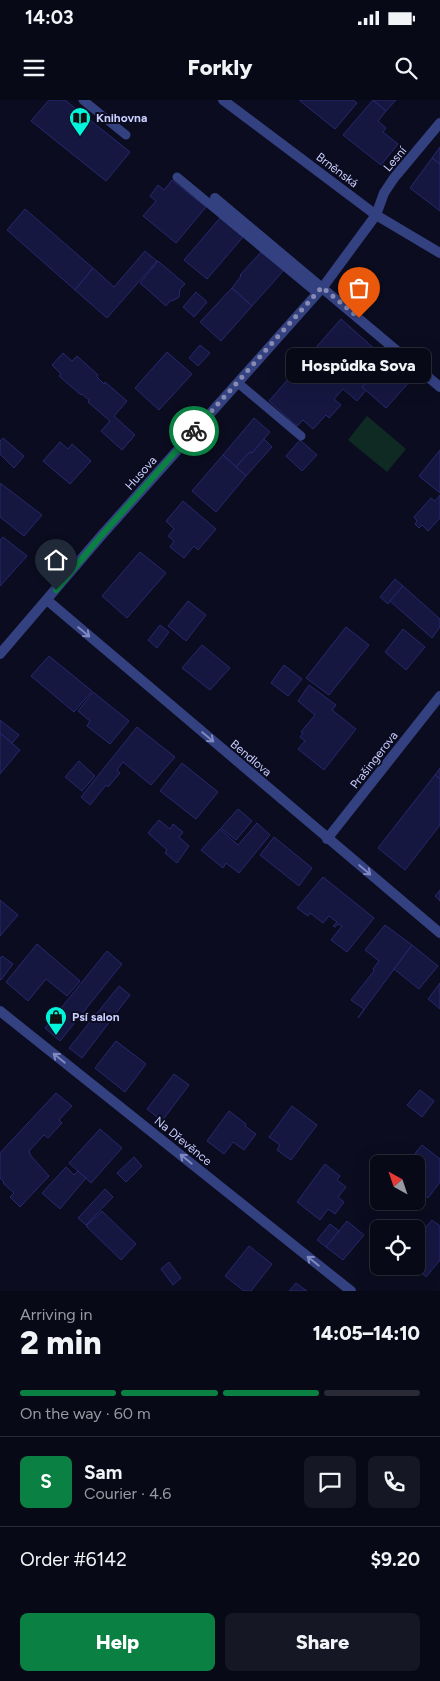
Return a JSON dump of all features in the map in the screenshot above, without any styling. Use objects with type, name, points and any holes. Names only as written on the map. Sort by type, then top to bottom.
[{"type":"street","name":"Brněnská","points":[[223,100],[376,215],[440,254]]},
{"type":"street","name":"Lesní","points":[[376,215],[384,193],[394,178],[440,123]]},
{"type":"street","points":[[215,198],[320,290],[440,387]]},
{"type":"street","name":"Husova","points":[[0,654],[101,536],[320,290],[376,215]]},
{"type":"street","name":"Bendlova","points":[[47,600],[440,933]]},
{"type":"street","name":"Prašingerova","points":[[328,839],[440,696]]},
{"type":"street","name":"Na Dřevěnce","points":[[0,1011],[351,1291]]},
{"type":"lane","points":[[83,100],[126,135]]},
{"type":"lane","points":[[178,177],[320,290]]},
{"type":"lane","points":[[238,382],[301,436]]},
{"type":"green space","points":[[367,416],[406,449],[387,472],[348,440]]},
{"type":"building","name":"Knihovna","points":[[49,100],[65,100],[130,152],[106,181],[31,121]]},
{"type":"building","points":[[299,100],[353,100],[357,103],[335,129]]},
{"type":"building","points":[[373,100],[386,111],[378,121],[386,128],[383,132],[398,144],[381,165],[343,135]]},
{"type":"building","points":[[373,100],[396,100],[386,111]]},
{"type":"building","points":[[440,147],[440,164],[432,158]]},
{"type":"building","points":[[432,158],[440,164],[440,211],[410,188]]},
{"type":"building","points":[[172,180],[206,207],[176,243],[143,216],[156,201],[150,196],[158,185],[164,190]]},
{"type":"building","points":[[25,209],[93,268],[75,290],[7,230]]},
{"type":"building","points":[[220,218],[243,237],[207,279],[184,260]]},
{"type":"building","points":[[145,251],[157,261],[107,318],[75,290],[93,268],[114,287]]},
{"type":"building","points":[[261,252],[284,270],[252,306],[232,288],[240,275]]},
{"type":"building","points":[[158,261],[185,284],[180,289],[179,297],[170,301],[166,306],[140,283]]},
{"type":"building","points":[[232,288],[252,306],[221,341],[200,322]]},
{"type":"building","points":[[196,292],[207,302],[194,317],[183,307]]},
{"type":"building","points":[[341,319],[387,360],[362,387],[366,390],[357,401],[343,389],[334,399],[341,405],[329,418],[326,415],[313,429],[303,420],[297,426],[269,401]]},
{"type":"building","points":[[200,345],[210,353],[198,366],[189,358]]},
{"type":"building","points":[[167,352],[192,374],[159,410],[135,388]]},
{"type":"building","points":[[63,353],[72,361],[77,356],[98,375],[97,377],[104,384],[105,382],[127,401],[114,416],[135,435],[122,450],[101,431],[110,421],[88,402],[89,400],[59,376],[61,374],[52,365]]},
{"type":"building","points":[[387,360],[411,380],[386,408],[362,387]]},
{"type":"building","points":[[254,418],[270,432],[252,453],[250,452],[236,467],[223,455]]},
{"type":"building","points":[[3,438],[24,456],[14,468],[0,454],[0,441]]},
{"type":"building","points":[[264,439],[272,447],[246,476],[236,467]]},
{"type":"building","points":[[300,440],[317,455],[302,471],[286,456]]},
{"type":"building","points":[[60,442],[68,449],[72,444],[91,461],[70,484],[43,461]]},
{"type":"building","points":[[440,450],[440,493],[419,476]]},
{"type":"building","points":[[223,455],[246,476],[216,512],[192,491]]},
{"type":"building","points":[[0,483],[42,515],[24,536],[0,517]]},
{"type":"building","points":[[440,495],[440,518],[428,531],[422,525],[419,528],[415,524],[417,521],[414,517],[431,498],[435,501]]},
{"type":"building","points":[[183,501],[216,529],[198,550],[194,546],[184,558],[170,547],[174,541],[168,536],[174,529],[166,521]]},
{"type":"building","points":[[3,537],[27,556],[0,586],[0,540]]},
{"type":"building","points":[[140,552],[166,573],[127,618],[102,596]]},
{"type":"building","points":[[395,579],[403,586],[388,604],[380,597]]},
{"type":"building","points":[[403,586],[440,619],[440,627],[432,638],[390,601]]},
{"type":"building","points":[[188,601],[206,615],[186,641],[168,626]]},
{"type":"building","points":[[160,625],[169,632],[157,648],[148,640]]},
{"type":"building","points":[[346,627],[369,645],[329,695],[306,678]]},
{"type":"building","points":[[403,629],[425,647],[406,670],[385,652]]},
{"type":"building","points":[[202,645],[230,668],[210,690],[182,668]]},
{"type":"building","points":[[49,656],[92,691],[74,712],[31,676]]},
{"type":"building","points":[[284,665],[302,679],[288,696],[271,683]]},
{"type":"building","points":[[309,685],[336,705],[332,710],[356,729],[324,770],[298,749],[305,741],[300,737],[303,733],[301,732],[315,715],[298,701]]},
{"type":"building","points":[[93,692],[129,721],[110,744],[87,726],[90,721],[78,711]]},
{"type":"building","points":[[0,720],[19,735],[12,743],[0,733]]},
{"type":"building","points":[[137,727],[175,757],[151,785],[123,762],[117,770],[120,773],[108,787],[106,785],[90,805],[81,797]]},
{"type":"building","points":[[0,733],[20,750],[0,774]]},
{"type":"building","points":[[79,761],[95,776],[82,791],[65,777]]},
{"type":"building","points":[[182,763],[218,792],[196,819],[160,791]]},
{"type":"building","points":[[440,768],[440,779],[435,775]]},
{"type":"building","points":[[435,775],[440,779],[440,825],[405,870],[378,848]]},
{"type":"building","points":[[238,809],[252,821],[236,840],[221,828]]},
{"type":"building","points":[[159,820],[170,829],[173,824],[183,832],[179,837],[189,846],[177,863],[165,853],[167,850],[148,833]]},
{"type":"building","points":[[257,823],[270,835],[239,873],[226,863],[223,868],[201,850],[220,829],[238,845]]},
{"type":"building","points":[[274,837],[312,868],[299,886],[260,855]]},
{"type":"building","points":[[323,877],[374,918],[347,952],[331,940],[342,926],[338,924],[335,927],[333,926],[337,922],[329,916],[323,923],[310,913],[308,916],[297,908]]},
{"type":"building","points":[[440,890],[440,901],[435,896]]},
{"type":"building","points":[[0,900],[18,915],[0,936]]},
{"type":"building","points":[[385,925],[412,945],[358,1018],[364,1009],[351,1000],[374,971],[373,969],[379,961],[365,950]]},
{"type":"building","points":[[37,944],[80,981],[67,996],[46,979],[28,1001],[6,982]]},
{"type":"building","points":[[412,945],[438,966],[419,989],[394,969]]},
{"type":"building","points":[[107,951],[122,964],[60,1041],[45,1028]]},
{"type":"building","points":[[2,956],[13,964],[1,980],[0,958]]},
{"type":"building","points":[[440,983],[440,1009],[428,999]]},
{"type":"building","points":[[119,986],[130,995],[82,1058],[69,1048]]},
{"type":"building","points":[[116,1041],[146,1064],[125,1092],[95,1068]]},
{"type":"building","points":[[174,1074],[189,1085],[162,1121],[147,1109]]},
{"type":"building","points":[[420,1090],[434,1101],[422,1117],[407,1105]]},
{"type":"building","points":[[56,1093],[72,1106],[59,1120],[62,1123],[48,1138],[44,1135],[29,1151],[31,1156],[49,1176],[20,1207],[10,1197],[14,1193],[0,1178],[0,1153]]},
{"type":"building","points":[[292,1106],[317,1125],[291,1160],[277,1150],[280,1145],[269,1137]]},
{"type":"building","points":[[229,1111],[256,1134],[244,1150],[233,1142],[224,1154],[207,1141]]},
{"type":"building","points":[[100,1129],[122,1148],[91,1183],[69,1163]]},
{"type":"building","points":[[422,1145],[440,1159],[440,1182],[428,1198],[425,1196],[425,1155],[414,1155]]},
{"type":"building","points":[[134,1157],[142,1166],[126,1182],[117,1173]]},
{"type":"building","points":[[325,1164],[340,1176],[337,1180],[346,1187],[338,1197],[344,1202],[335,1214],[328,1209],[320,1220],[297,1202]]},
{"type":"building","points":[[66,1167],[74,1175],[78,1171],[86,1178],[60,1209],[42,1193]]},
{"type":"building","points":[[105,1189],[113,1197],[86,1225],[78,1218]]},
{"type":"building","points":[[102,1211],[136,1244],[121,1260],[86,1226]]},
{"type":"building","points":[[432,1220],[440,1226],[440,1260],[426,1277],[424,1275],[425,1228]]},
{"type":"building","points":[[347,1221],[364,1235],[343,1260],[326,1247]]},
{"type":"building","points":[[330,1224],[339,1231],[326,1247],[317,1240]]},
{"type":"building","points":[[249,1246],[272,1264],[251,1291],[244,1291],[225,1276]]},
{"type":"building","points":[[169,1262],[181,1278],[173,1285],[161,1269]]},
{"type":"building","points":[[296,1283],[307,1291],[289,1291]]},
{"type":"way so far","points":[[194,431],[322,287],[359,318]]},
{"type":"place","name":"Knihovna","points":[[80,137]]},
{"type":"place","name":"Hospůdka Sova","points":[[359,318]]},
{"type":"place","name":"Psí salon","points":[[56,1036]]},
{"type":"route","points":[[56,590],[194,431]]}]
